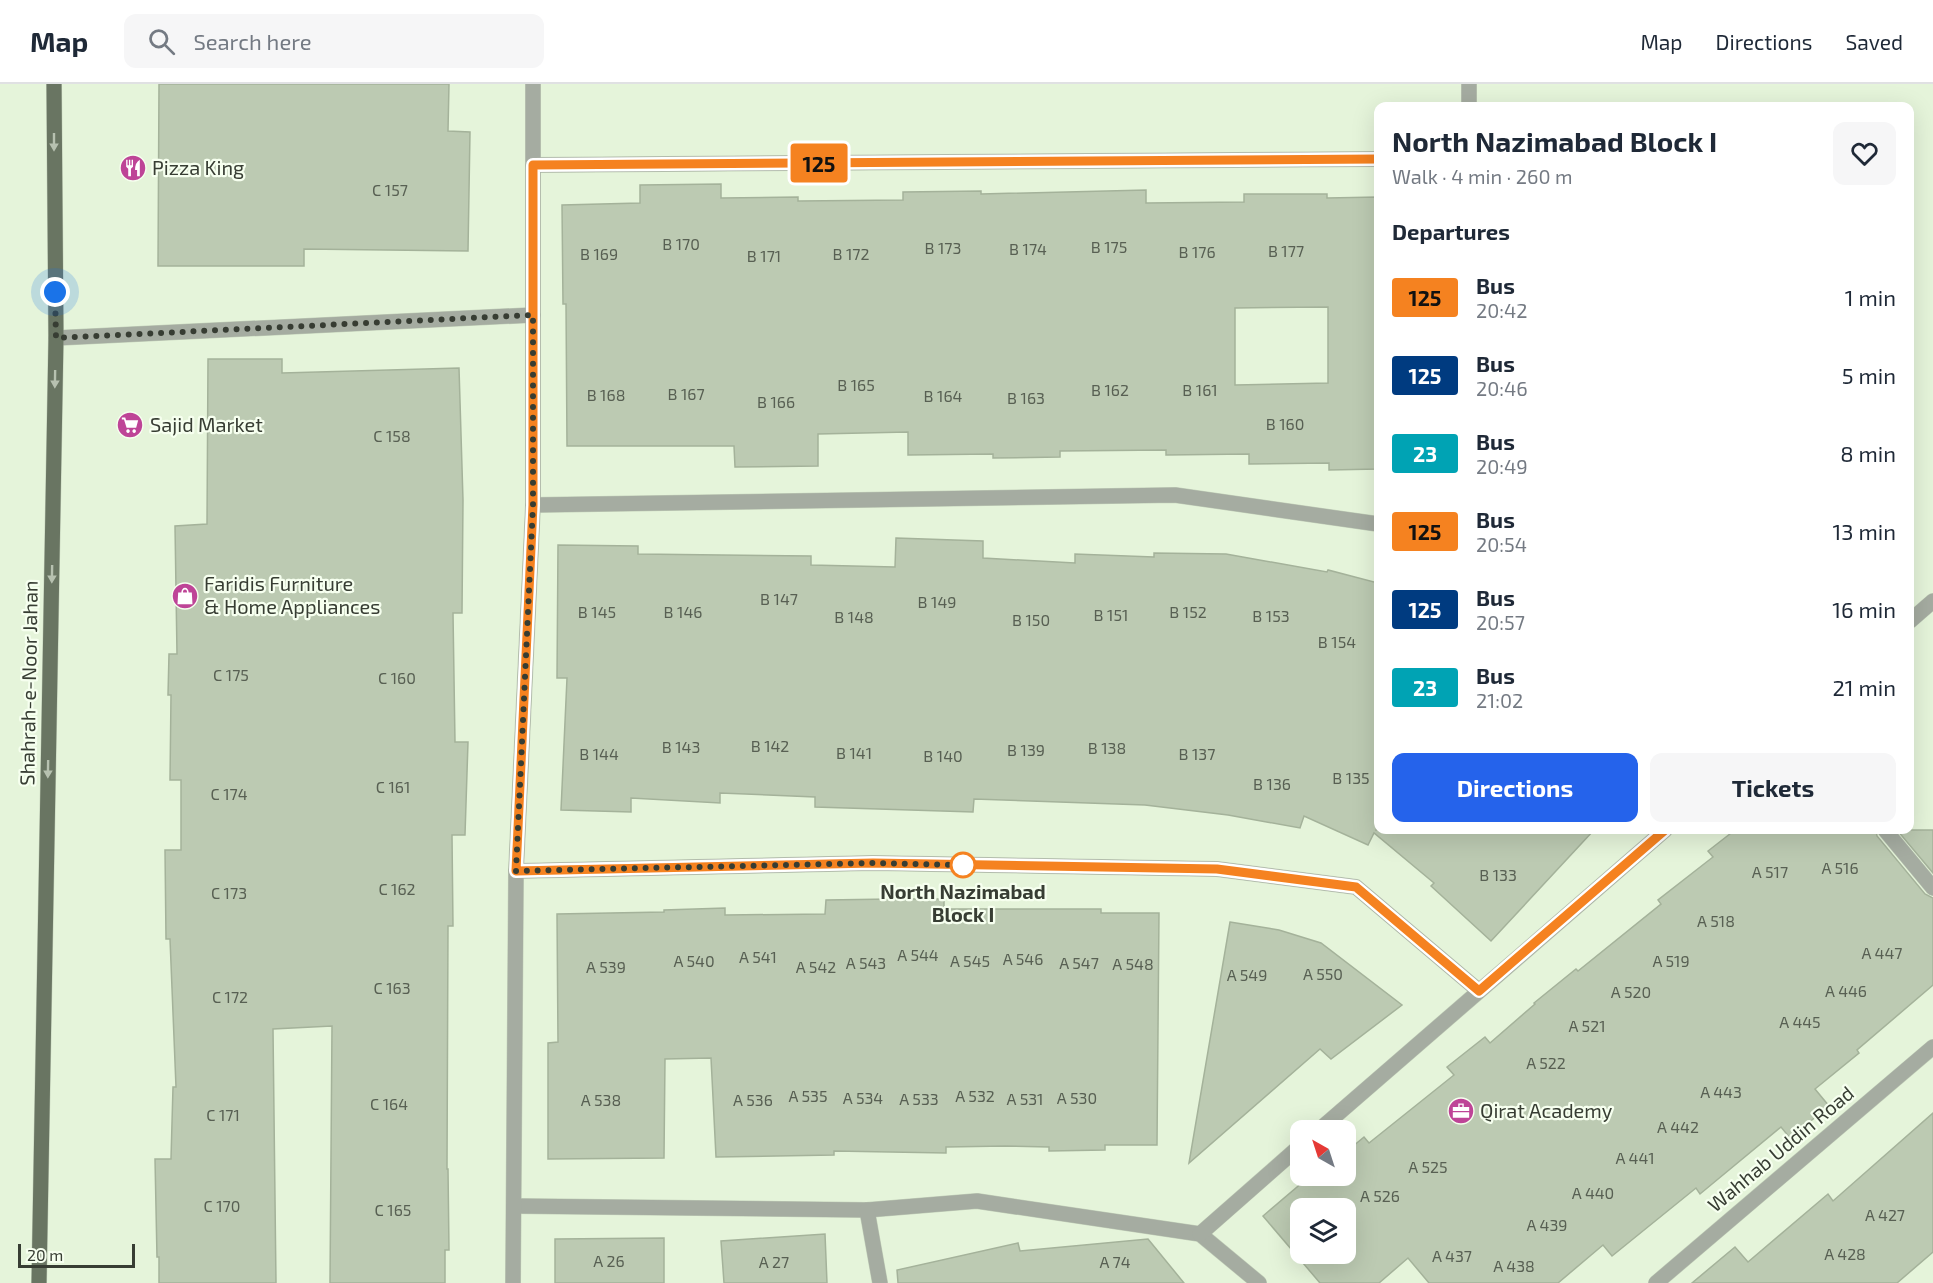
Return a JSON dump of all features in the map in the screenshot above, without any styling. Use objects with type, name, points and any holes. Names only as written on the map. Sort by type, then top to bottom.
[{"type":"main road","name":"Shahrah-e-Noor Jahan","points":[[39,1283],[56,338],[54,84]]},
{"type":"street","points":[[513,1283],[516,871],[533,505],[534,84]]},
{"type":"street","points":[[1469,84],[1469,102]]},
{"type":"street","points":[[533,165],[1374,159]]},
{"type":"street","points":[[56,338],[533,315]]},
{"type":"street","points":[[533,505],[1175,495],[1374,523]]},
{"type":"street","points":[[1914,618],[1933,601]]},
{"type":"street","points":[[1331,1120],[1660,834]]},
{"type":"street","points":[[1888,834],[1933,888]]},
{"type":"street","points":[[516,871],[873,863],[1217,869],[1356,887],[1479,991]]},
{"type":"street","name":"Wahhab Uddin Road","points":[[1656,1283],[1933,1047]]},
{"type":"street","points":[[1200,1234],[1290,1155]]},
{"type":"street","points":[[514,1206],[867,1210],[977,1201],[1200,1234],[1259,1283]]},
{"type":"street","points":[[867,1210],[880,1283]]},
{"type":"building","points":[[159,84],[449,84],[448,131],[470,132],[468,251],[304,249],[304,266],[158,266]]},
{"type":"building","points":[[721,184],[721,198],[798,197],[798,201],[903,200],[903,192],[981,191],[981,194],[1146,190],[1146,203],[1244,202],[1244,194],[1327,194],[1327,198],[1374,197],[1374,469],[1329,470],[1329,463],[1249,464],[1249,454],[1166,455],[1166,450],[1060,451],[1060,457],[993,458],[993,454],[908,455],[908,432],[818,434],[818,466],[735,467],[734,446],[567,446],[566,304],[563,304],[562,205],[640,203],[640,185]],"holes":[[[1328,307],[1328,383],[1235,385],[1235,308]]]},
{"type":"building","points":[[208,359],[282,359],[282,373],[459,368],[463,500],[462,613],[453,613],[455,742],[468,742],[465,835],[452,835],[453,926],[448,926],[449,1250],[445,1250],[445,1283],[330,1283],[332,1026],[273,1029],[276,1283],[159,1283],[155,1159],[171,1159],[173,1087],[176,1087],[170,939],[166,939],[165,850],[181,850],[181,780],[170,780],[171,695],[168,695],[169,654],[177,654],[175,526],[207,524]]},
{"type":"building","points":[[896,538],[983,541],[983,558],[1075,563],[1075,554],[1154,557],[1154,553],[1226,554],[1327,572],[1328,570],[1374,582],[1374,833],[1368,845],[1304,816],[1300,828],[1228,815],[1145,805],[974,799],[973,812],[815,807],[815,797],[720,793],[720,803],[631,798],[631,812],[561,810],[567,678],[557,678],[558,545],[638,546],[638,554],[811,556],[811,565],[895,567]]},
{"type":"building","points":[[1914,830],[1933,830],[1933,873],[1900,834],[1914,834]]},
{"type":"building","points":[[1375,834],[1590,834],[1491,941],[1431,886],[1434,883]]},
{"type":"building","points":[[1730,834],[1877,834],[1925,894],[1933,898],[1933,985],[1857,1050],[1859,1053],[1815,1089],[1829,1106],[1790,1138],[1781,1127],[1700,1194],[1696,1188],[1612,1256],[1603,1245],[1558,1283],[1429,1283],[1408,1258],[1379,1283],[1320,1283],[1304,1264],[1356,1264],[1356,1198],[1290,1198],[1290,1248],[1263,1216],[1298,1186],[1356,1186],[1356,1144],[1364,1137],[1369,1143],[1454,1075],[1447,1067],[1485,1037],[1490,1043],[1534,1003],[1576,969],[1578,971],[1661,904],[1658,900],[1713,857],[1708,851]]},
{"type":"building","points":[[944,899],[944,909],[1101,909],[1101,913],[1159,913],[1157,1145],[1105,1145],[1105,1150],[1049,1151],[1049,1147],[946,1147],[946,1153],[834,1151],[834,1155],[716,1157],[711,1058],[665,1059],[664,1158],[548,1159],[548,1043],[558,1042],[557,914],[664,912],[664,910],[725,908],[725,915],[825,914],[826,900]]},
{"type":"building","points":[[1230,922],[1279,930],[1321,943],[1402,1005],[1331,1059],[1320,1049],[1189,1163]]},
{"type":"building","points":[[1933,1113],[1933,1252],[1897,1283],[1692,1283],[1735,1247],[1748,1262],[1828,1194],[1833,1201]]},
{"type":"building","points":[[825,1234],[827,1283],[724,1283],[721,1241]]},
{"type":"building","points":[[664,1238],[664,1283],[555,1283],[555,1239]]},
{"type":"building","points":[[1148,1239],[1184,1283],[898,1283],[897,1270],[1018,1243],[1020,1251]]},
{"type":"bus line","name":"125","points":[[1374,159],[533,165],[533,505],[516,871],[873,863],[1217,869],[1356,887],[1479,991],[1660,834]]},
{"type":"place","name":"Pizza King","points":[[133,168]]},
{"type":"place","name":"Sajid Market","points":[[130,425]]},
{"type":"place","name":"Faridis Furniture & Home Appliances","points":[[185,596]]},
{"type":"place","name":"North Nazimabad Block I","points":[[963,865]]},
{"type":"place","name":"Qirat Academy","points":[[1461,1111]]},
{"type":"route","points":[[55,292],[56,338],[533,315],[533,505],[516,871],[873,863],[965,865],[963,865]]}]
